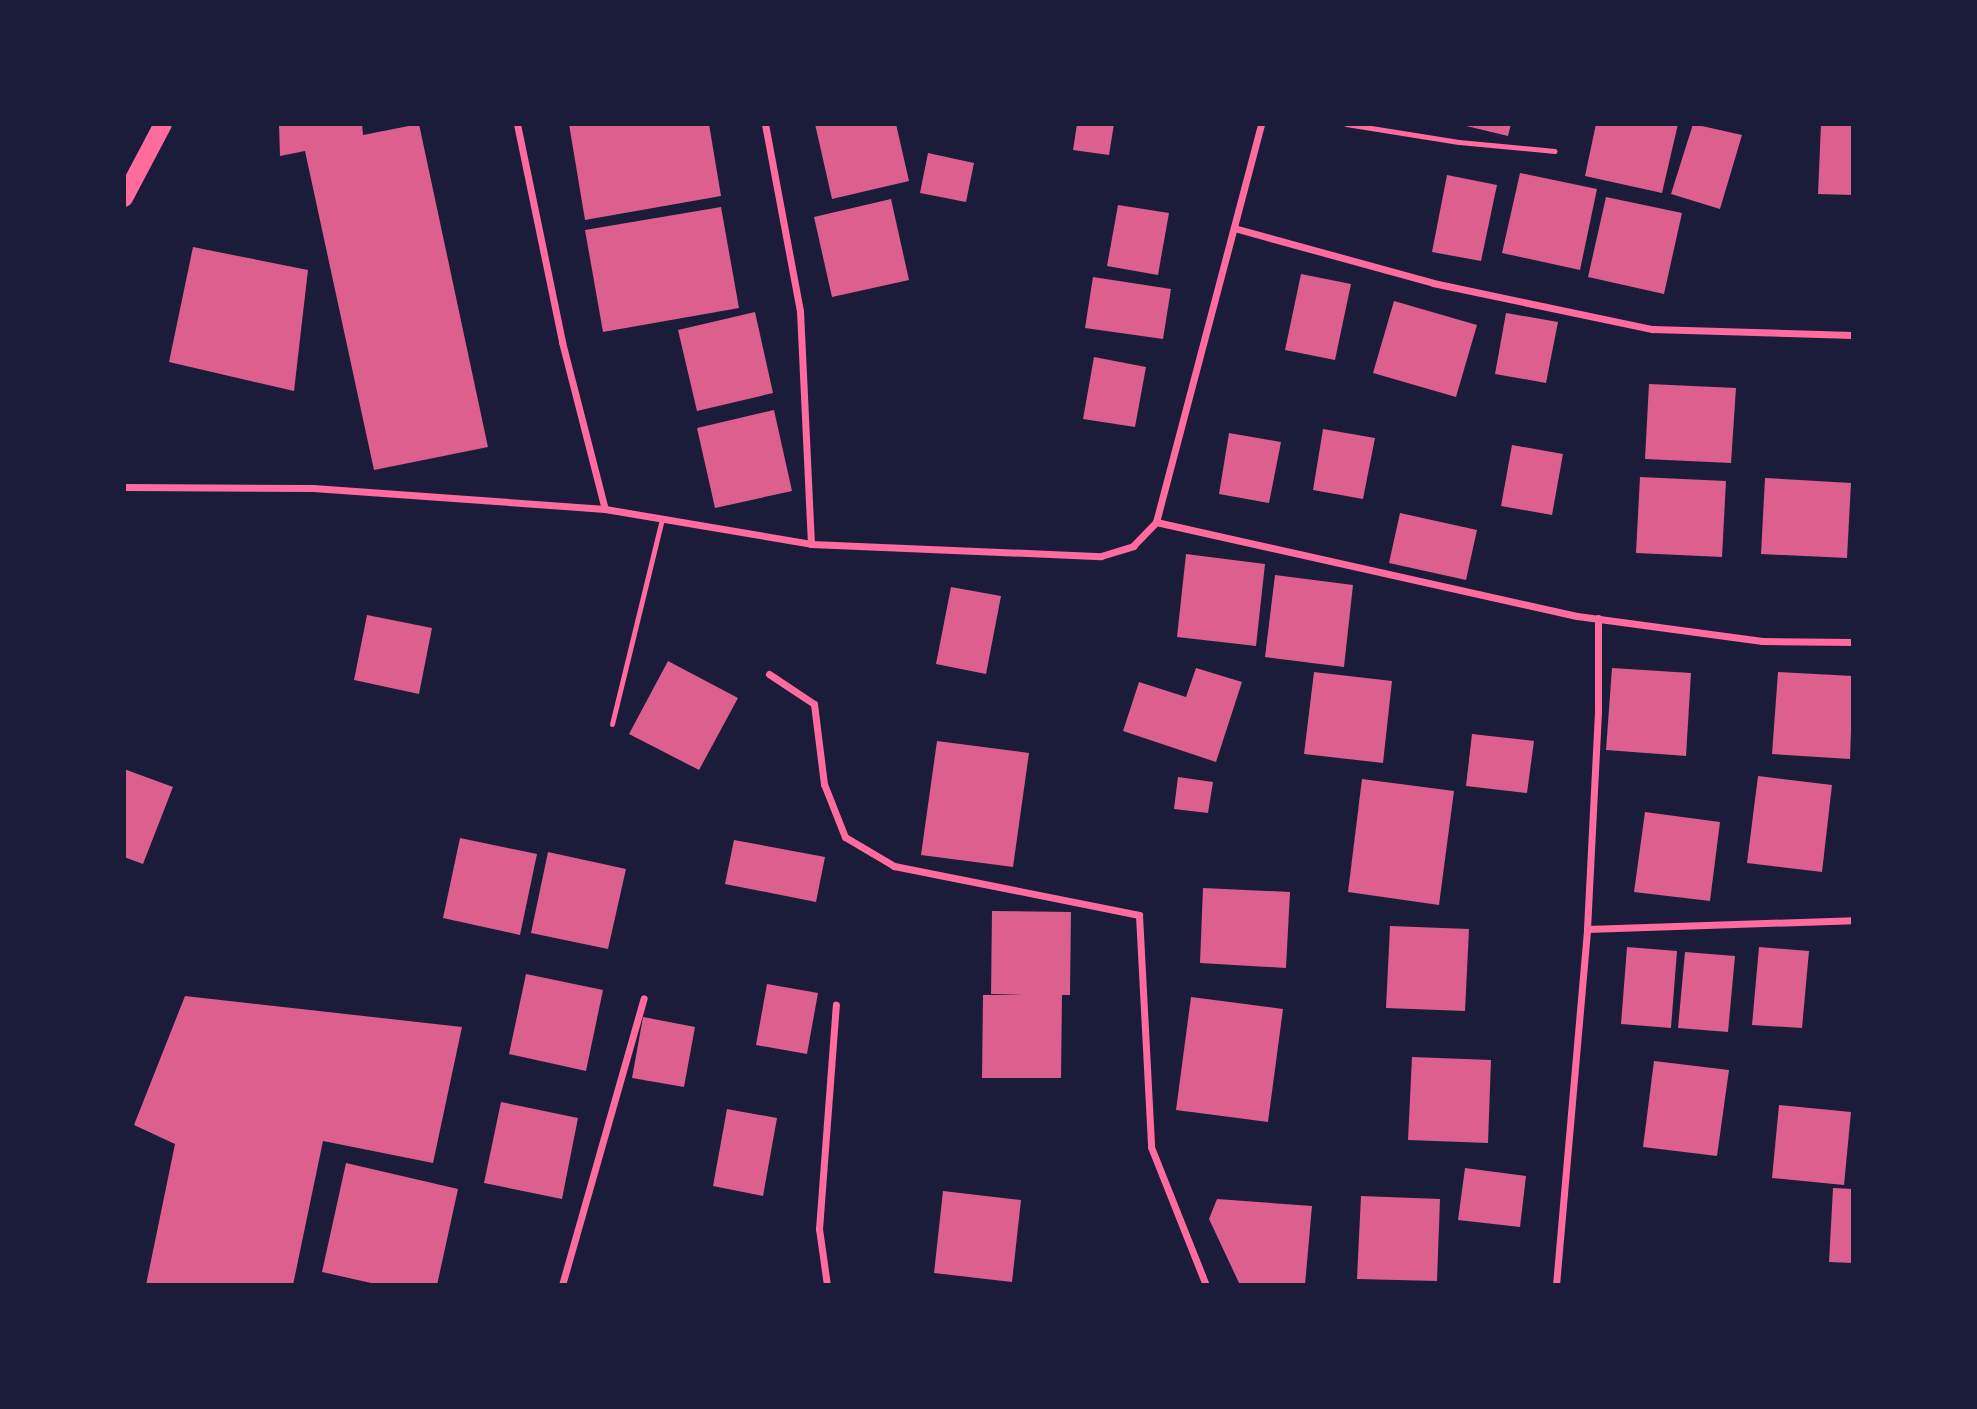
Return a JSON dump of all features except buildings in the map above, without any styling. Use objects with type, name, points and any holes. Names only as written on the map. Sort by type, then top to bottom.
[{"type":"main road","points":[[126,190],[163,124]]},
{"type":"street","points":[[517,124],[562,342],[606,509]]},
{"type":"street","points":[[765,124],[800,311],[811,544]]},
{"type":"street","points":[[124,487],[313,488],[606,509],[811,544],[1101,556],[1133,546],[1156,522],[1261,124]]},
{"type":"street","points":[[1234,228],[1433,284],[1652,329],[1853,335]]},
{"type":"street","points":[[1156,522],[1598,618],[1762,641],[1853,642]]},
{"type":"street","points":[[1556,1285],[1587,929],[1598,618]]},
{"type":"street","points":[[769,674],[814,704],[824,784],[845,837],[894,866],[1139,915],[1151,1147],[1206,1285]]},
{"type":"street","points":[[1587,929],[1853,920]]},
{"type":"street","points":[[562,1285],[644,998]]},
{"type":"street","points":[[827,1285],[819,1229],[836,1005]]},
{"type":"lane","points":[[1346,124],[1459,142],[1555,151]]},
{"type":"lane","points":[[612,724],[662,519]]}]
